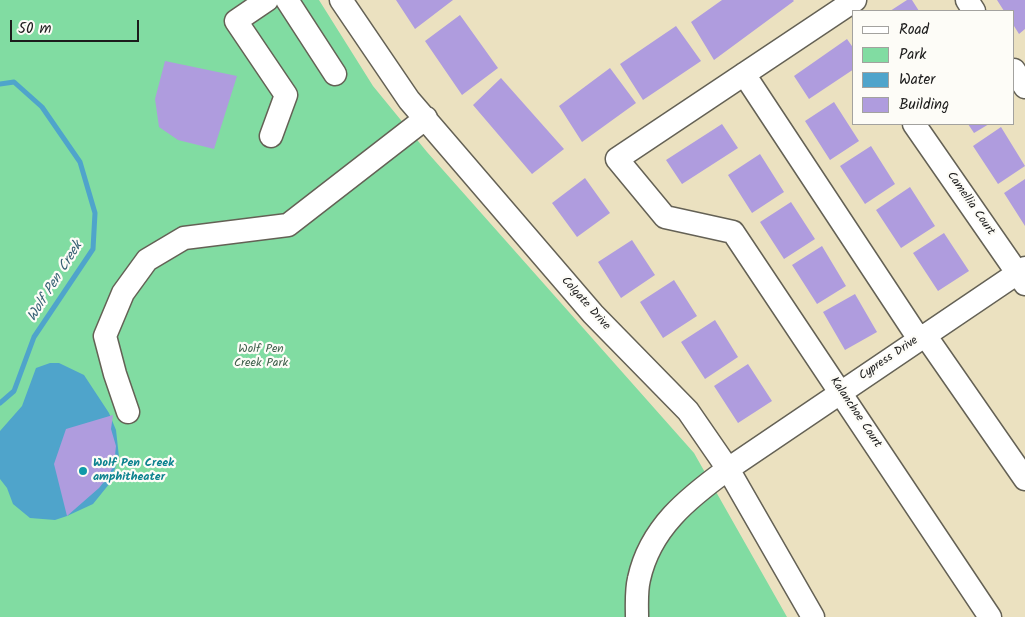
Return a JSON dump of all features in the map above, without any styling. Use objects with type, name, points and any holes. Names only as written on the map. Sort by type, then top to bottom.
[{"type":"street","points":[[267,0],[236,21],[286,96],[271,136]]},
{"type":"street","points":[[287,0],[335,74]]},
{"type":"street","name":"Colgate Drive","points":[[341,0],[409,100],[593,314],[688,411],[728,469],[813,617]]},
{"type":"street","points":[[855,0],[744,74],[922,337],[1025,479]]},
{"type":"street","points":[[1015,71],[1025,86]]},
{"type":"street","name":"Kalanchoe Court","points":[[744,74],[617,158],[665,217],[732,232],[841,391],[990,617]]},
{"type":"street","points":[[128,412],[105,336],[123,293],[147,260],[184,238],[288,225],[426,118]]},
{"type":"street","name":"Camellia Court","points":[[915,125],[1023,275]]},
{"type":"street","name":"Cypress Drive","points":[[637,617],[639,579],[652,541],[674,512],[728,469],[841,391],[922,337],[1023,275]]},
{"type":"green space","name":"Wolf Pen Creek Park","points":[[0,0],[319,0],[373,86],[427,152],[694,453],[787,617],[0,617]]},
{"type":"water","points":[[50,363],[59,363],[84,375],[109,413],[116,430],[119,457],[110,483],[93,504],[55,520],[30,518],[13,504],[7,488],[0,479],[0,431],[22,406],[36,368]]},
{"type":"building","points":[[396,0],[453,0],[415,29]]},
{"type":"building","points":[[722,0],[794,1],[714,60],[691,22]]},
{"type":"building","points":[[907,0],[912,0],[918,10],[892,10]]},
{"type":"building","points":[[997,0],[1025,0],[1025,29],[1019,34],[1015,28],[1015,10],[1003,10]]},
{"type":"building","points":[[460,15],[498,68],[462,95],[425,41]]},
{"type":"building","points":[[676,26],[701,61],[643,100],[620,64]]},
{"type":"building","points":[[847,39],[852,46],[852,70],[809,99],[794,76]]},
{"type":"building","points":[[165,61],[237,76],[214,149],[178,140],[159,127],[155,99]]},
{"type":"building","points":[[610,68],[636,103],[582,142],[559,106]]},
{"type":"building","points":[[501,78],[564,149],[532,174],[473,105]]},
{"type":"building","points":[[834,102],[859,141],[830,160],[805,121]]},
{"type":"building","points":[[722,124],[738,148],[682,184],[666,160]]},
{"type":"building","points":[[969,125],[987,125],[974,133]]},
{"type":"building","points":[[1001,127],[1025,166],[998,184],[973,146]]},
{"type":"building","points":[[871,146],[895,184],[865,204],[840,166]]},
{"type":"building","points":[[760,154],[784,192],[752,213],[728,175]]},
{"type":"building","points":[[585,178],[610,213],[577,237],[552,203]]},
{"type":"building","points":[[1025,179],[1025,226],[1004,193]]},
{"type":"building","points":[[910,187],[935,226],[901,248],[876,210]]},
{"type":"building","points":[[791,202],[815,239],[784,259],[760,222]]},
{"type":"building","points":[[944,233],[969,271],[938,291],[913,253]]},
{"type":"building","points":[[632,240],[655,275],[621,298],[598,262]]},
{"type":"building","points":[[822,246],[846,286],[817,304],[792,265]]},
{"type":"building","points":[[674,280],[697,316],[663,338],[640,302]]},
{"type":"building","points":[[855,294],[877,332],[845,350],[823,312]]},
{"type":"building","points":[[715,320],[738,357],[705,379],[681,342]]},
{"type":"building","points":[[748,364],[772,401],[738,423],[714,386]]},
{"type":"building","name":"Wolf Pen Creek amphitheater","points":[[113,415],[111,429],[116,446],[114,465],[99,488],[67,516],[54,464],[66,429]]},
{"type":"waterway","name":"Wolf Pen Creek","points":[[0,84],[14,82],[42,107],[80,162],[95,213],[93,249],[34,337],[14,391],[0,403]]},
{"type":"place","name":"Wolf Pen Creek amphitheater","points":[[83,471]]}]
